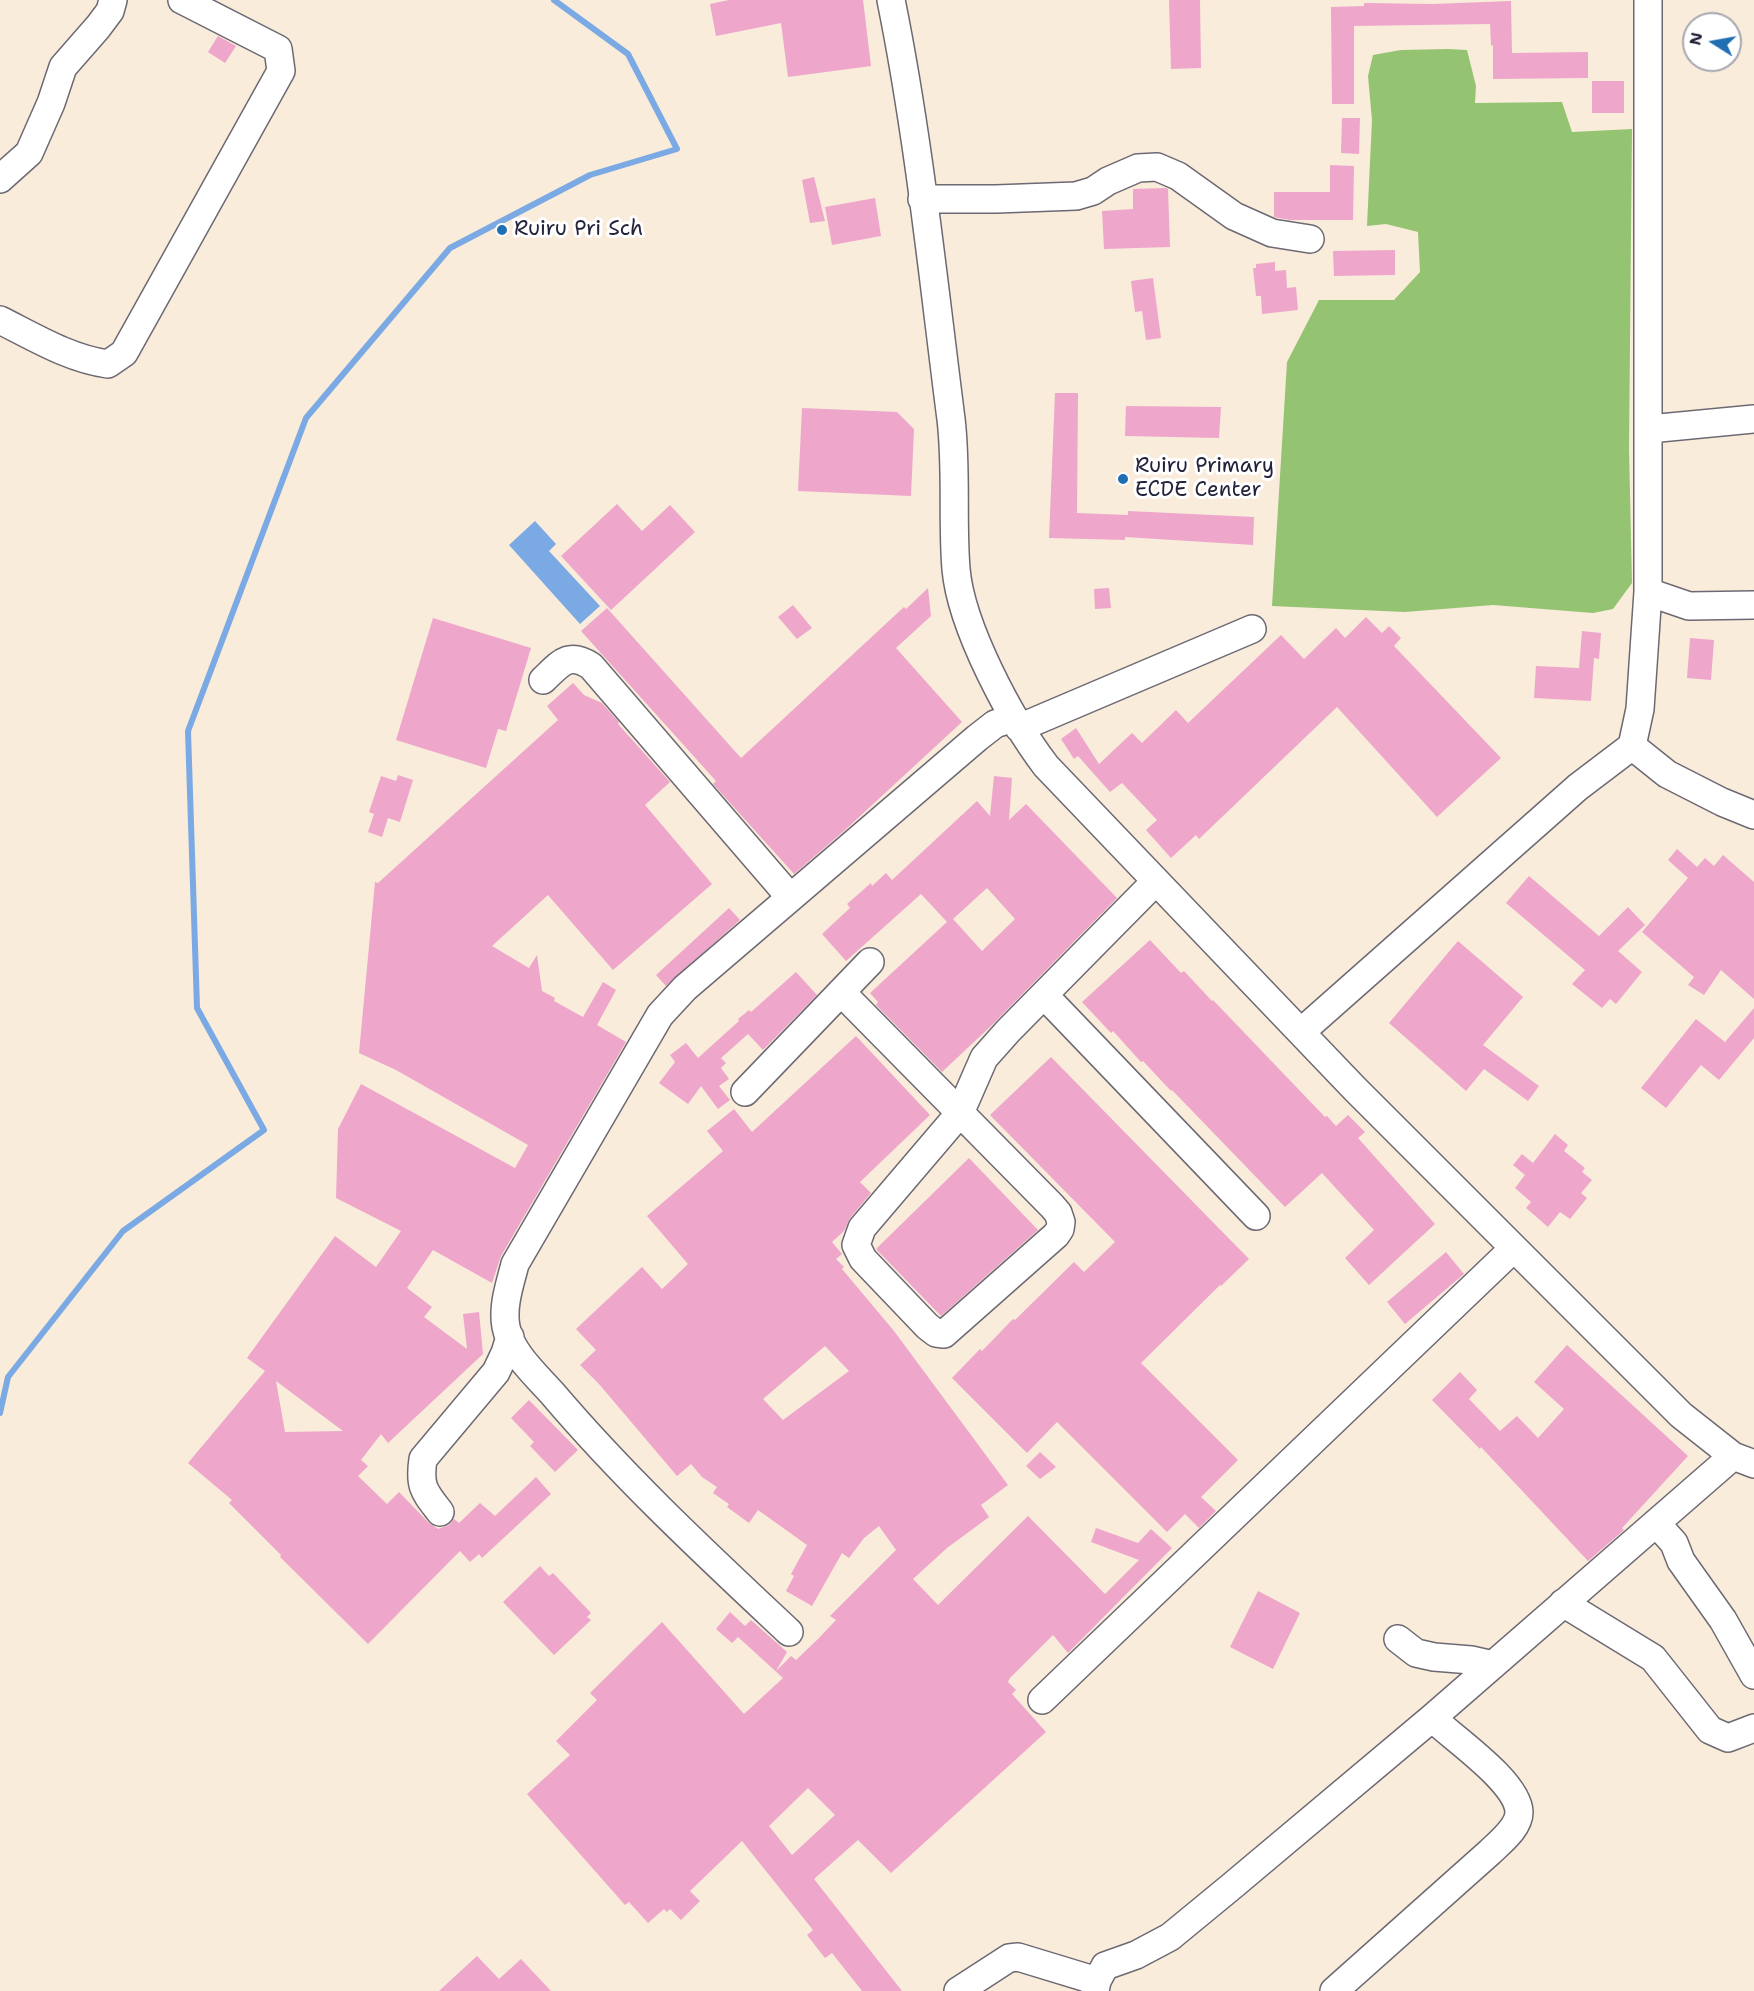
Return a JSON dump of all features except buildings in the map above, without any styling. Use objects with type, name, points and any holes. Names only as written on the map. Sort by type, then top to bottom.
[{"type":"street","points":[[0,179],[29,153],[51,103],[63,68],[98,27],[110,10],[113,0]]},
{"type":"street","points":[[0,320],[47,344],[92,362],[108,364],[124,353],[281,71],[278,49],[182,0]]},
{"type":"street","points":[[891,0],[910,102],[952,432],[956,570],[963,603],[977,642],[1016,723],[1046,766],[1355,1089],[1681,1415],[1743,1460],[1656,1523],[1432,1718],[1170,1937],[1136,1955],[1105,1966],[1096,1986],[1063,1981],[1027,1959],[1018,1957],[1009,1958],[958,1991]]},
{"type":"street","points":[[1300,1032],[1578,787],[1632,746],[1640,709],[1648,592],[1648,0]]},
{"type":"street","points":[[922,199],[1076,196],[1093,191],[1129,171],[1157,166],[1178,176],[1234,216],[1272,233],[1310,239]]},
{"type":"street","points":[[1649,429],[1754,419]]},
{"type":"street","points":[[1648,592],[1689,606],[1754,606]]},
{"type":"street","points":[[789,1632],[667,1517],[567,1411],[516,1351],[506,1326],[506,1296],[515,1264],[660,1015],[686,988],[790,897],[995,724],[1016,723],[1252,629]]},
{"type":"street","points":[[543,680],[566,659],[580,659],[591,666],[790,897]]},
{"type":"street","points":[[1632,746],[1667,774],[1722,802],[1754,815]]},
{"type":"street","points":[[841,992],[960,1113],[1046,1200],[1058,1214],[1061,1222],[1056,1235],[944,1334],[936,1333],[927,1326],[863,1259],[856,1245],[862,1228],[960,1113],[984,1058],[1156,881]]},
{"type":"street","points":[[745,1092],[870,962]]},
{"type":"street","points":[[1044,994],[1256,1216]]},
{"type":"street","points":[[1042,1700],[1514,1248]]},
{"type":"street","points":[[441,1512],[424,1491],[420,1478],[423,1459],[496,1372],[506,1353],[510,1337]]},
{"type":"street","points":[[1656,1523],[1674,1543],[1681,1562],[1724,1620],[1754,1675]]},
{"type":"street","points":[[1563,1603],[1653,1658],[1710,1730],[1728,1738],[1754,1728]]},
{"type":"street","points":[[1398,1639],[1416,1653],[1492,1665]]},
{"type":"street","points":[[1334,1991],[1490,1852],[1511,1831],[1517,1820],[1519,1811],[1513,1794],[1488,1765],[1432,1718]]},
{"type":"green space","points":[[1401,50],[1467,50],[1476,86],[1475,103],[1562,102],[1572,132],[1632,129],[1629,449],[1632,583],[1613,609],[1593,613],[1493,605],[1405,612],[1272,606],[1287,362],[1319,300],[1394,300],[1420,272],[1418,232],[1386,224],[1367,226],[1372,120],[1368,76],[1373,55]]},
{"type":"water","points":[[535,521],[556,544],[549,551],[600,606],[580,624],[509,545]]},
{"type":"waterway","points":[[0,1413],[8,1377],[123,1231],[264,1130],[197,1008],[188,731],[306,418],[450,248],[590,175],[677,149],[628,54],[554,0]]},
{"type":"place","name":"Ruiru Pri Sch","points":[[502,230]]},
{"type":"place","name":"Ruiru Primary ECDE Center","points":[[1123,479]]}]
